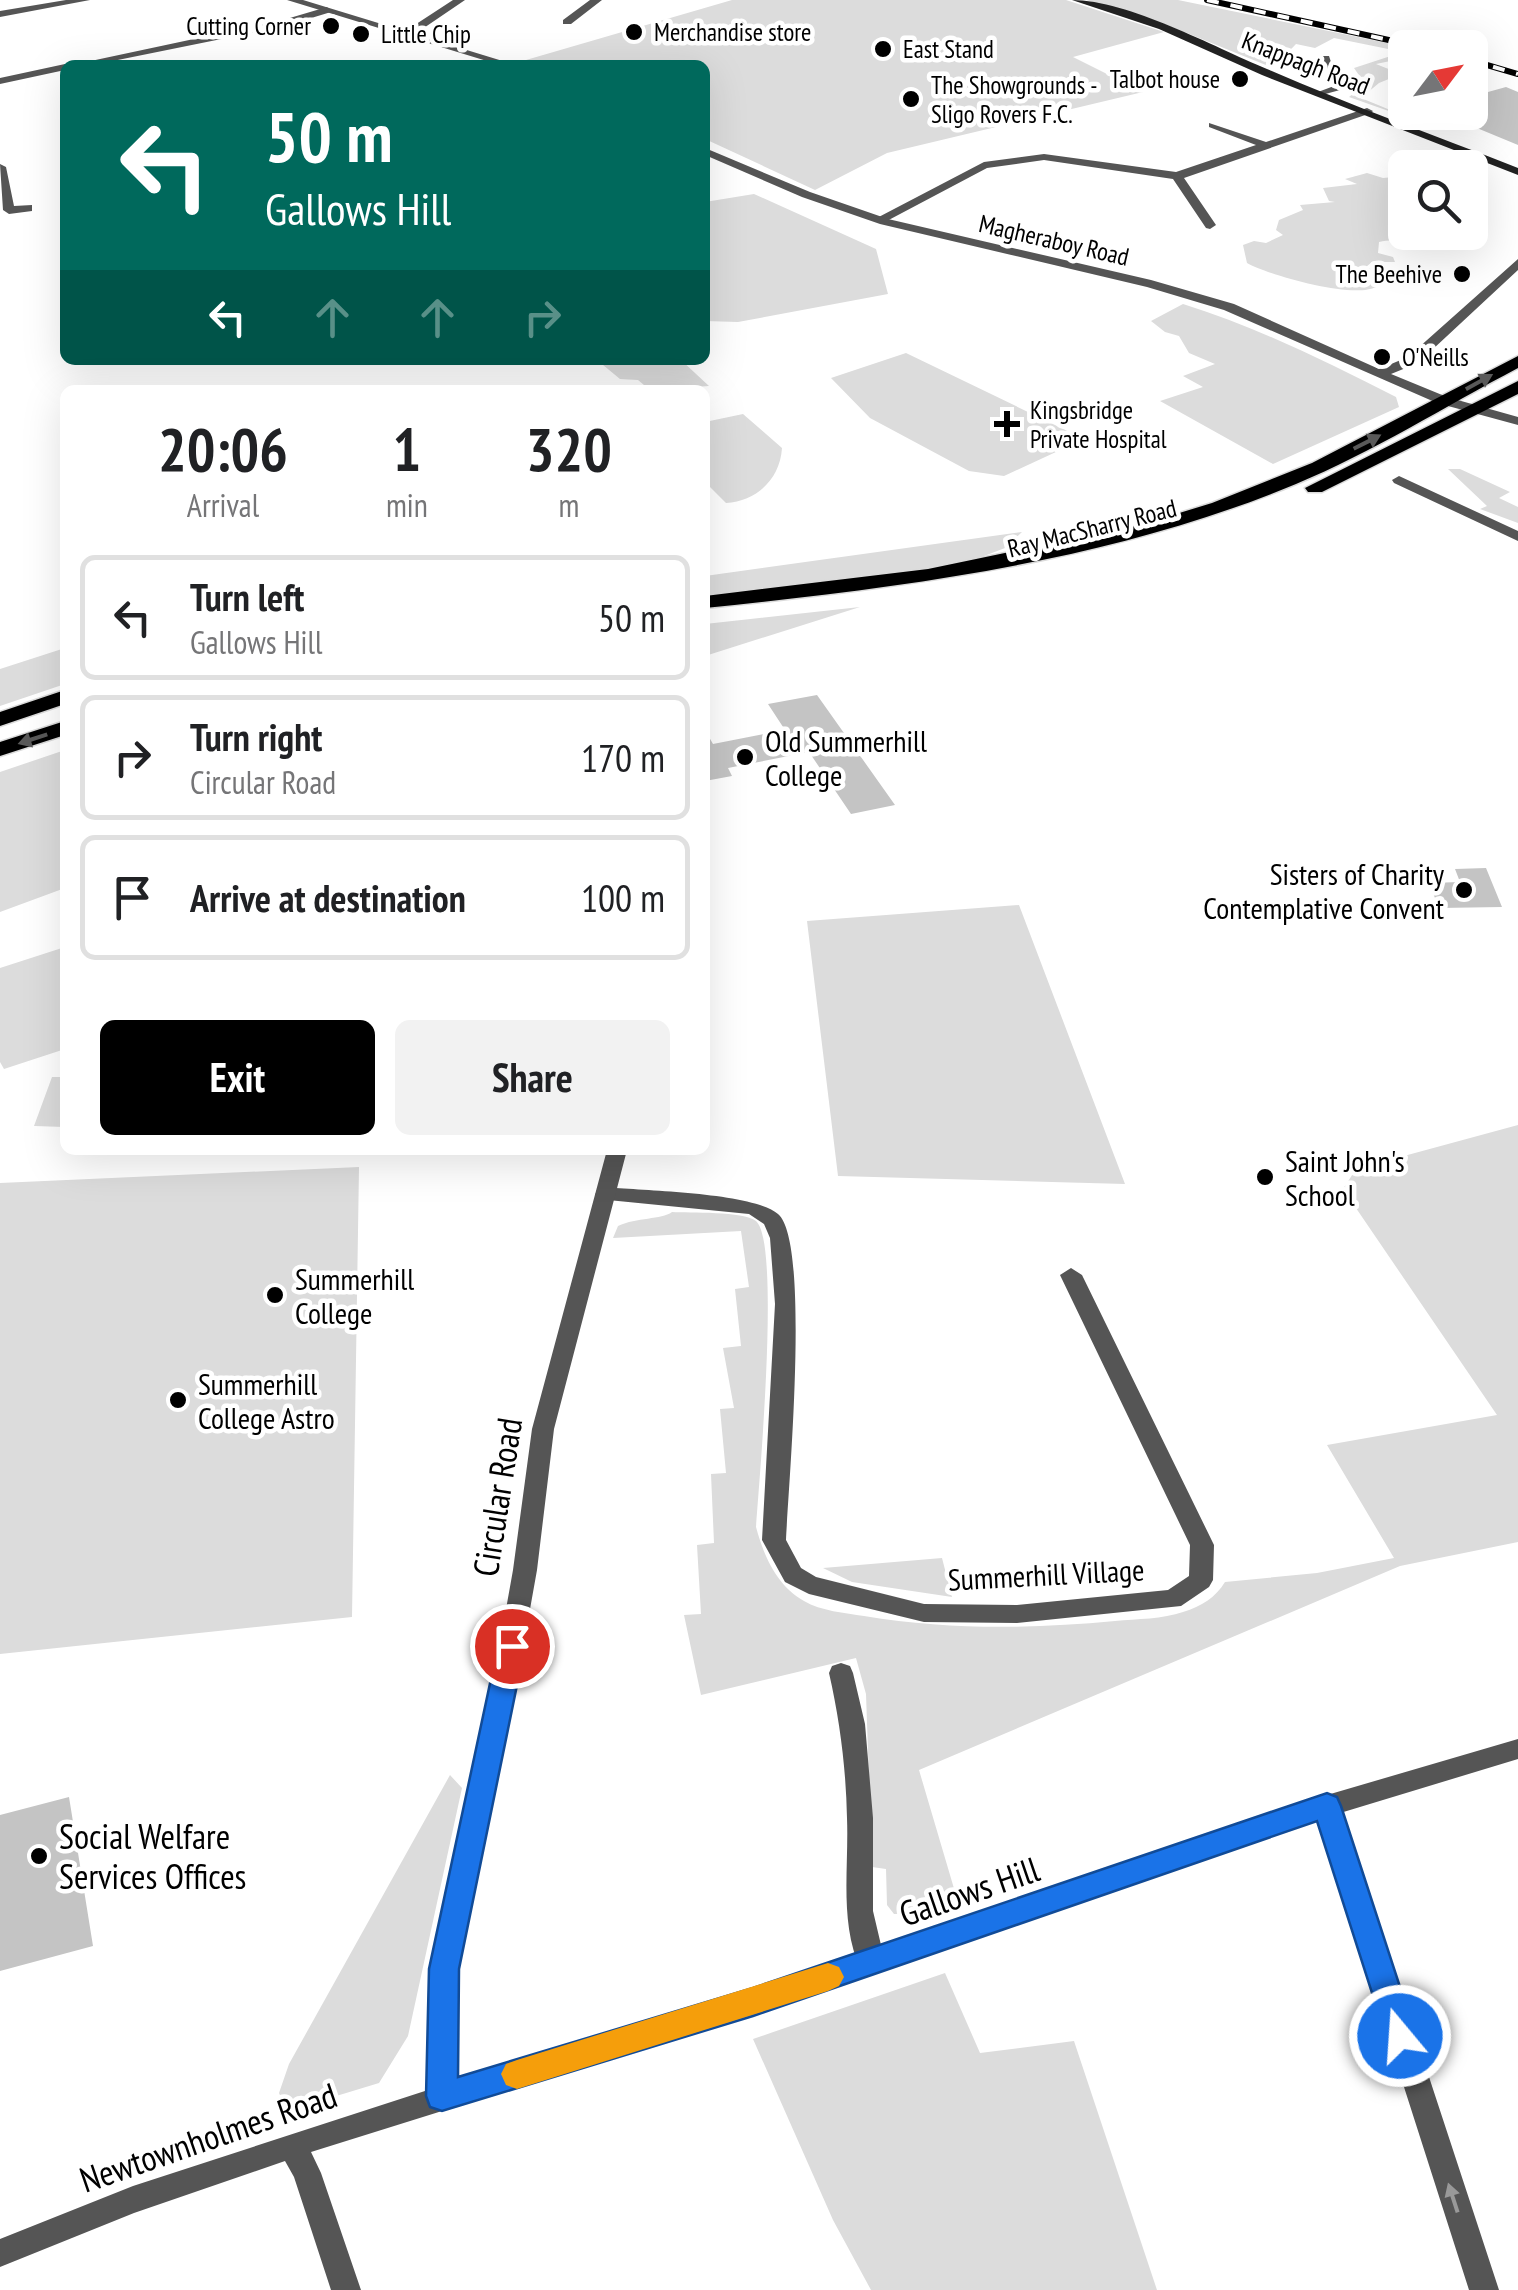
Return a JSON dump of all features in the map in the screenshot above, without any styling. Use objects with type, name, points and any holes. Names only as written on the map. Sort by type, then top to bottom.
[{"type":"highway","name":"Ray MacSharry Road","points":[[710,601],[925,576],[1054,553],[1150,529],[1291,480],[1518,362]]},
{"type":"highway","name":"Ray MacSharry Road","points":[[710,617],[903,595],[1092,560],[1238,516],[1334,480],[1518,387]]},
{"type":"highway","points":[[0,719],[60,700]]},
{"type":"highway","points":[[0,749],[60,730]]},
{"type":"main road","name":"Knappagh Road","points":[[1077,0],[1163,27],[1518,172]]},
{"type":"street","points":[[0,14],[86,0]]},
{"type":"street","points":[[292,0],[494,60]]},
{"type":"street","points":[[408,34],[460,0]]},
{"type":"street","points":[[567,22],[597,0]]},
{"type":"street","points":[[102,60],[285,23],[327,10]]},
{"type":"street","points":[[1322,94],[1347,84],[1347,79],[1327,67],[1325,58]]},
{"type":"street","points":[[0,81],[60,69]]},
{"type":"street","points":[[880,220],[984,165],[1044,157],[1177,176],[1367,111]]},
{"type":"street","points":[[1213,125],[1265,145]]},
{"type":"street","name":"Magheraboy Road","points":[[710,152],[806,196],[880,220],[1184,292],[1274,324],[1441,403],[1518,421]]},
{"type":"street","points":[[1,173],[8,210],[28,208]]},
{"type":"street","points":[[1177,176],[1210,225]]},
{"type":"street","points":[[1384,377],[1413,360],[1518,262]]},
{"type":"street","points":[[1399,480],[1518,537]]},
{"type":"street","name":"Circular Road","points":[[442,2096],[444,1969],[498,1721],[525,1570],[543,1429],[617,1155]]},
{"type":"street","name":"Summerhill Village","points":[[605,1194],[754,1208],[774,1220],[780,1238],[786,1304],[774,1540],[793,1575],[809,1585],[924,1612],[1017,1614],[1174,1599],[1201,1580],[1202,1544],[1071,1275]]},
{"type":"street","points":[[841,1673],[853,1724],[860,1818],[860,1911],[871,1962]]},
{"type":"street","name":"Gallows Hill","points":[[442,2096],[621,2044],[1327,1806],[1518,1749]]},
{"type":"street","points":[[1327,1806],[1484,2290]]},
{"type":"street","name":"Newtownholmes Road","points":[[0,2253],[133,2200],[442,2096]]},
{"type":"street","points":[[292,2145],[307,2172],[346,2290]]},
{"type":"shaded area","name":"The Showgrounds - Sligo Rovers F.C.","points":[[732,0],[1066,0],[1164,32],[1073,57],[1143,92],[887,153],[815,190],[710,141],[710,60],[526,60]]},
{"type":"shaded area","points":[[1086,0],[1178,0],[1388,43],[1388,49],[1334,38],[1315,48],[1296,44],[1273,68],[1167,25]]},
{"type":"shaded area","points":[[1388,57],[1388,62],[1376,64],[1388,69],[1388,79],[1361,98],[1388,111],[1349,97],[1365,84],[1354,68]]},
{"type":"shaded area","points":[[1367,173],[1388,178],[1388,241],[1379,242],[1378,253],[1393,257],[1395,262],[1372,262],[1366,267],[1371,269],[1365,274],[1376,287],[1331,288],[1247,263],[1243,245],[1254,241],[1266,243],[1283,235],[1276,230],[1279,220],[1303,210],[1300,205],[1335,202],[1329,201],[1323,188],[1357,184],[1345,179]]},
{"type":"shaded area","points":[[754,194],[876,249],[888,294],[738,322],[710,321],[710,201]]},
{"type":"shaded area","points":[[1183,304],[1318,358],[1396,397],[1399,407],[1273,464],[1160,401],[1203,387],[1183,376],[1215,364],[1189,353],[1179,336],[1165,332],[1151,321]]},
{"type":"shaded area","points":[[906,353],[1084,439],[1004,476],[969,471],[870,418],[831,378]]},
{"type":"shaded area","points":[[603,365],[686,365],[708,385],[644,385],[638,380],[620,379]]},
{"type":"shaded area","points":[[743,414],[782,448],[772,478],[757,493],[726,503],[710,487],[710,421]]},
{"type":"shaded area","points":[[1448,469],[1460,469],[1510,492],[1499,498],[1518,507],[1518,523],[1480,509],[1487,506]]},
{"type":"shaded area","points":[[1022,532],[1005,548],[958,566],[710,595],[710,575]]},
{"type":"shaded area","points":[[860,607],[710,654],[710,623]]},
{"type":"shaded area","points":[[60,650],[60,686],[0,706],[0,669]]},
{"type":"shaded area","points":[[60,752],[60,890],[0,912],[0,772]]},
{"type":"shaded area","points":[[1019,905],[1125,1184],[838,1176],[807,921]]},
{"type":"shaded area","points":[[60,949],[60,1051],[4,1069],[0,1062],[0,968]]},
{"type":"shaded area","points":[[52,1077],[60,1077],[60,1127],[34,1126]]},
{"type":"shaded area","points":[[1518,1125],[1518,1542],[1400,1566],[919,1770],[958,1902],[930,1913],[894,1914],[887,1905],[886,1869],[872,1867],[866,1694],[856,1658],[701,1695],[684,1615],[701,1614],[697,1545],[714,1543],[711,1474],[726,1473],[720,1409],[734,1408],[723,1348],[741,1346],[735,1289],[749,1287],[741,1231],[613,1238],[618,1226],[672,1212],[728,1214],[756,1221],[763,1239],[768,1316],[756,1527],[772,1569],[794,1594],[833,1611],[958,1626],[1051,1626],[1158,1617],[1202,1604],[1225,1582],[1317,1573],[1394,1558],[1327,1445],[1497,1415],[1343,1189],[1356,1169]]},
{"type":"shaded area","name":"Summerhill College Astro","points":[[359,1167],[352,1617],[0,1654],[0,1183]]},
{"type":"shaded area","points":[[942,1558],[952,1597],[852,1582],[823,1568]]},
{"type":"shaded area","points":[[450,1775],[462,1788],[408,2036],[379,2083],[287,2111],[279,2093],[289,2064]]},
{"type":"shaded area","points":[[945,1973],[980,2053],[1074,2041],[1157,2290],[871,2290],[833,2220],[753,2039]]},
{"type":"building","points":[[1506,87],[1518,92],[1518,145],[1482,130],[1488,130],[1488,92]]},
{"type":"building","name":"Old Summerhill College","points":[[817,695],[895,805],[851,814],[809,752],[728,768],[732,776],[710,780],[710,739],[713,744],[785,730],[768,704]]},
{"type":"building","name":"Sisters of Charity Contemplative Convent","points":[[1486,868],[1502,907],[1439,908],[1429,883],[1460,882],[1455,869]]},
{"type":"building","name":"Social Welfare Services Offices","points":[[69,1797],[93,1946],[0,1971],[0,1815]]},
{"type":"railway","points":[[1207,0],[1388,40]]},
{"type":"railway","points":[[1488,65],[1518,74]]},
{"type":"slow traffic","points":[[517,2074],[828,1977]]},
{"type":"place","name":"Cutting Corner","points":[[331,26]]},
{"type":"place","name":"Merchandise store","points":[[634,32]]},
{"type":"place","name":"Little Chip","points":[[361,34]]},
{"type":"place","name":"East Stand","points":[[883,49]]},
{"type":"place","name":"Talbot house","points":[[1240,79]]},
{"type":"place","name":"The Showgrounds - Sligo Rovers F.C.","points":[[911,99]]},
{"type":"place","name":"The Beehive","points":[[1462,274]]},
{"type":"place","name":"O'Neills","points":[[1382,357]]},
{"type":"place","name":"Kingsbridge Private Hospital","points":[[1007,424]]},
{"type":"place","name":"Old Summerhill College","points":[[745,757]]},
{"type":"place","name":"Sisters of Charity Contemplative Convent","points":[[1464,890]]},
{"type":"place","name":"Saint John's School","points":[[1265,1177]]},
{"type":"place","name":"Summerhill College","points":[[275,1295]]},
{"type":"place","name":"Summerhill College Astro","points":[[178,1400]]},
{"type":"place","name":"Social Welfare Services Offices","points":[[39,1856]]},
{"type":"route","points":[[512,1646],[444,1969],[442,2096],[753,2002],[1327,1806],[1400,2036]]}]
